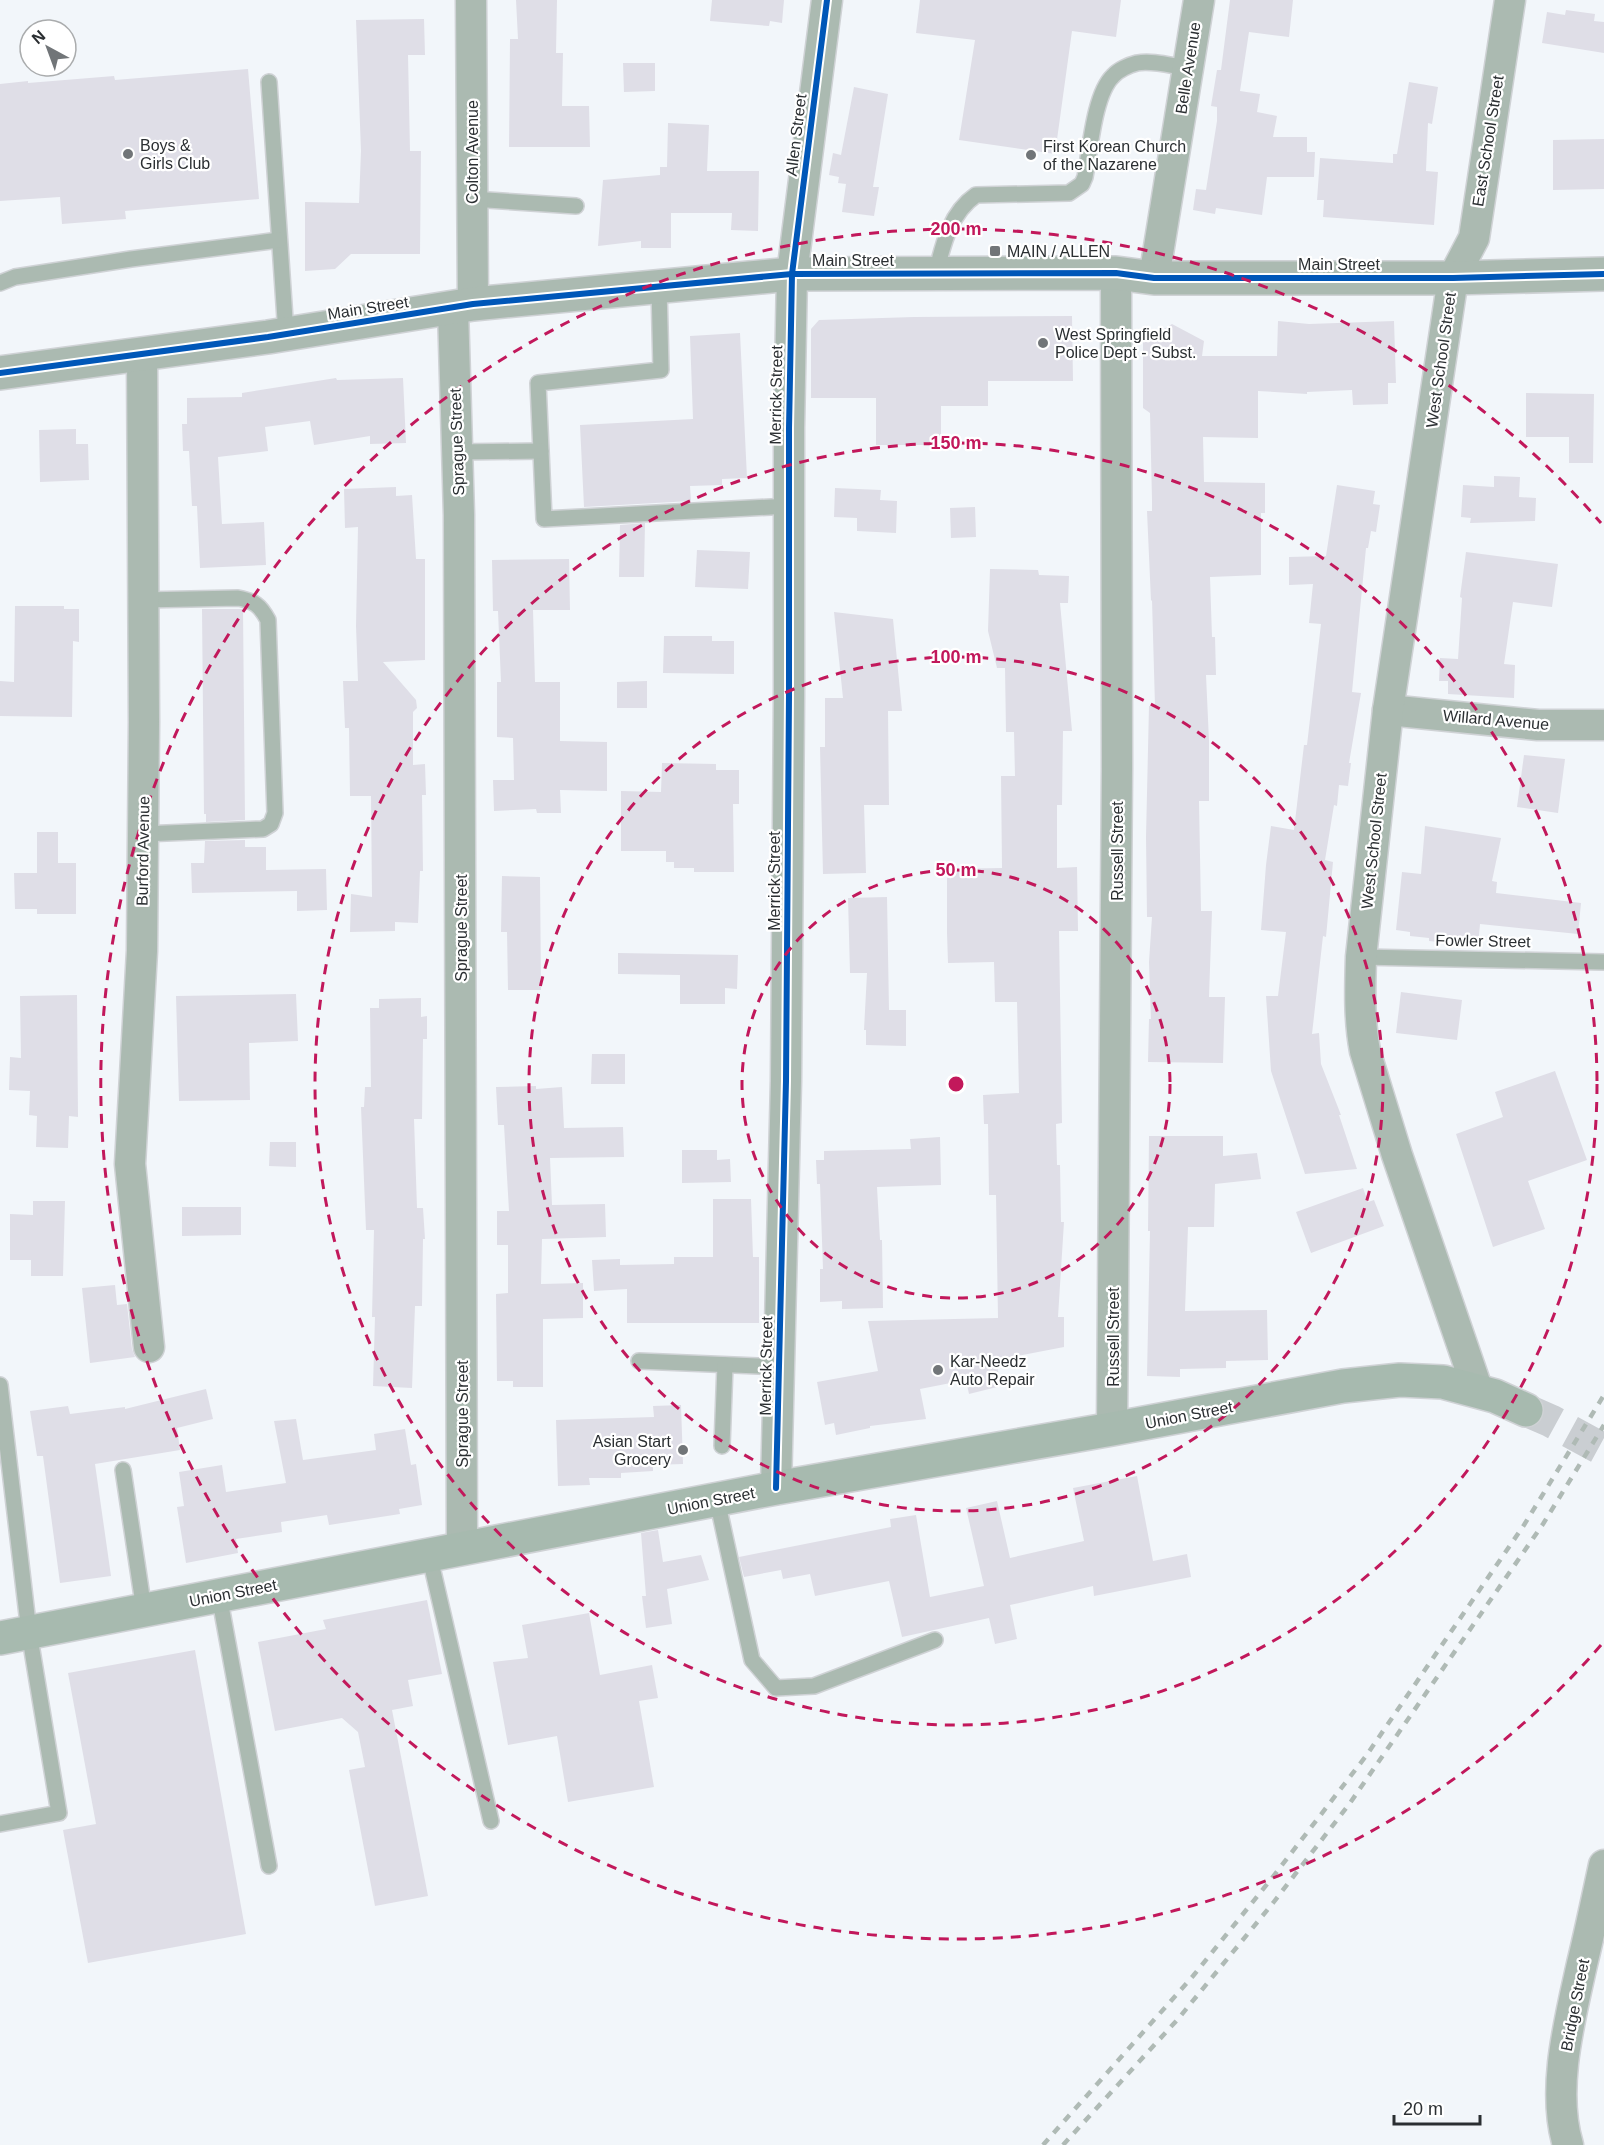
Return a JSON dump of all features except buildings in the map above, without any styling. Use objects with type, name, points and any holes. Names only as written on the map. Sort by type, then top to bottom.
[{"type":"main road","name":"Union Street","points":[[15,1635],[462,1547],[610,1522],[776,1488],[1343,1386],[1378,1381],[1443,1382],[1478,1390],[1526,1410]]},
{"type":"street","name":"Colton Avenue","points":[[463,307],[472,199],[471,0]]},
{"type":"street","name":"Allen Street","points":[[792,274],[827,0]]},
{"type":"street","name":"Belle Avenue","points":[[1154,278],[1199,0]]},
{"type":"street","name":"East School Street","points":[[1453,278],[1474,238],[1510,0]]},
{"type":"street","name":"Main Street","points":[[0,373],[463,307],[792,274],[1116,273],[1154,278],[1453,278],[1604,274]]},
{"type":"street","name":"Russell Street","points":[[1112,1429],[1118,768],[1116,273]]},
{"type":"street","name":"Merrick Street","points":[[776,1488],[786,1058],[792,274]]},
{"type":"street","name":"West School Street","points":[[1453,278],[1388,710],[1361,957],[1361,1018],[1365,1052],[1397,1155],[1478,1390]]},
{"type":"street","name":"Sprague Street","points":[[462,1547],[457,452],[463,307]]},
{"type":"street","name":"Burford Avenue","points":[[142,354],[142,951],[130,1164],[149,1347]]},
{"type":"street","name":"Willard Avenue","points":[[1388,710],[1538,725],[1604,726]]},
{"type":"street","name":"Bridge Street","points":[[1568,2145],[1561,2094],[1569,2019],[1604,1865]]},
{"type":"lane","points":[[936,273],[946,235],[966,202],[976,195],[1069,193],[1082,184],[1100,96],[1112,76],[1137,63],[1150,62],[1188,68]]},
{"type":"lane","points":[[268,82],[286,334]]},
{"type":"lane","points":[[472,199],[576,206]]},
{"type":"lane","points":[[0,283],[15,277],[108,262],[279,240]]},
{"type":"lane","points":[[659,286],[661,370],[538,383],[544,519],[789,506]]},
{"type":"lane","points":[[457,452],[541,452]]},
{"type":"lane","points":[[143,600],[238,598],[253,601],[262,608],[268,620],[275,813],[271,824],[263,829],[143,834]]},
{"type":"lane","name":"Fowler Street","points":[[1361,957],[1604,962]]},
{"type":"lane","points":[[639,1361],[779,1367]]},
{"type":"lane","points":[[722,1446],[725,1365]]},
{"type":"lane","points":[[0,1385],[15,1635],[59,1813],[0,1824]]},
{"type":"lane","points":[[123,1470],[144,1611]]},
{"type":"lane","points":[[717,1500],[752,1660],[776,1688],[814,1686],[935,1640]]},
{"type":"lane","points":[[429,1554],[491,1821]]},
{"type":"lane","points":[[219,1595],[269,1866]]},
{"type":"tunnel","points":[[1526,1410],[1604,1450]]},
{"type":"railway","points":[[1043,2145],[1193,1976],[1366,1756],[1524,1525],[1604,1395]]},
{"type":"railway","points":[[1063,2145],[1178,2019],[1273,1903],[1350,1803],[1543,1524],[1604,1425]]},
{"type":"cycle path","points":[[776,1488],[786,1081],[789,428],[792,274],[827,0]]},
{"type":"cycle path","points":[[0,373],[268,337],[473,304],[792,274],[1116,273],[1154,278],[1453,278],[1604,274]]},
{"type":"place","name":"Boys & Girls Club","points":[[128,154]]},
{"type":"place","name":"First Korean Church of the Nazarene","points":[[1031,155]]},
{"type":"place","name":"MAIN / ALLEN","points":[[995,251]]},
{"type":"place","name":"West Springfield Police Dept - Subst.","points":[[1043,343]]},
{"type":"place","name":"Kar-Needz Auto Repair","points":[[938,1370]]},
{"type":"place","name":"Asian Start Grocery","points":[[683,1450]]}]
